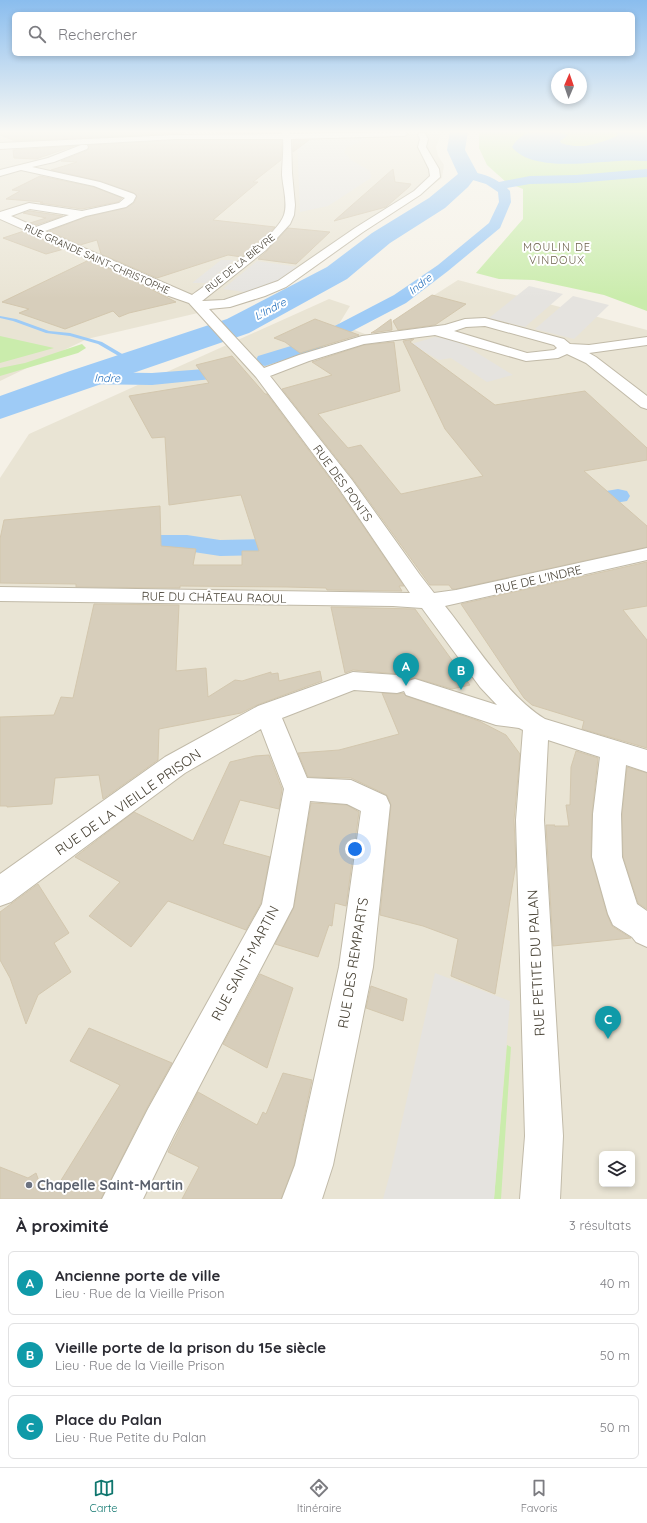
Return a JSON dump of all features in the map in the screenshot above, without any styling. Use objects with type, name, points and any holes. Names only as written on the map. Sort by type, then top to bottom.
[{"type":"street","points":[[34,231],[84,214],[122,205],[129,200],[131,196],[105,187]]},
{"type":"street","name":"RUE DE LA BIÈVRE","points":[[197,304],[280,230],[289,216],[288,187]]},
{"type":"street","points":[[197,304],[225,304],[260,293],[282,284],[424,187]]},
{"type":"street","points":[[1,216],[29,206],[84,214]]},
{"type":"street","name":"RUE GRANDE SAINT-CHRISTOPHE","points":[[1,216],[124,269],[197,304]]},
{"type":"street","name":"RUE DES PONTS","points":[[197,304],[257,371],[319,450],[428,601],[489,681],[531,723]]},
{"type":"street","points":[[257,371],[362,340],[447,329],[465,323],[485,322],[559,342],[566,348],[591,360],[647,404]]},
{"type":"street","points":[[434,330],[526,357],[558,354],[566,348],[589,349],[647,341]]},
{"type":"street","name":"RUE DE L'INDRE","points":[[428,601],[456,597],[647,554]]},
{"type":"street","name":"RUE DU CHÂTEAU RAOUL","points":[[0,594],[386,599],[428,601]]},
{"type":"street","name":"RUE DE LA VIEILLE PRISON","points":[[0,892],[175,765],[267,713],[353,681],[406,686],[496,715],[531,723],[647,761]]},
{"type":"street","points":[[267,713],[298,789]]},
{"type":"street","name":"RUE PETITE DU PALAN","points":[[531,723],[530,820],[544,1136],[540,1199]]},
{"type":"street","points":[[614,751],[606,814],[607,857],[624,914],[645,928]]},
{"type":"street","name":"RUE SAINT-MARTIN","points":[[122,1199],[161,1122],[277,907],[298,789]]},
{"type":"street","name":"RUE DES REMPARTS","points":[[298,789],[351,792],[376,805],[356,967],[314,1165],[302,1199]]},
{"type":"shaded area","points":[[0,187],[430,187],[395,212],[306,268],[232,305],[87,339],[0,381]]},
{"type":"shaded area","points":[[299,187],[357,187],[328,206],[300,212]]},
{"type":"shaded area","points":[[221,260],[234,260],[206,283],[192,283]]},
{"type":"shaded area","points":[[257,261],[299,267],[272,285],[252,293],[223,289]]},
{"type":"shaded area","points":[[458,280],[647,330],[647,1199],[0,1199],[0,478],[29,434],[329,299],[350,306],[339,324],[370,336]]},
{"type":"shaded area","points":[[529,286],[563,294],[525,327],[489,318]]},
{"type":"shaded area","points":[[573,296],[609,305],[574,339],[535,329]]},
{"type":"shaded area","points":[[435,337],[458,341],[513,375],[487,382],[451,358],[439,360],[411,344]]},
{"type":"shaded area","points":[[435,973],[510,1001],[494,1199],[383,1199],[391,1170]]},
{"type":"green space","points":[[518,187],[647,187],[647,311],[604,295],[534,280],[499,279],[476,273],[523,219],[523,189]]},
{"type":"green space","points":[[0,336],[54,348],[0,363]]},
{"type":"green space","points":[[82,344],[86,348],[78,353],[0,376],[0,368],[25,363]]},
{"type":"green space","points":[[507,1045],[511,1047],[501,1199],[494,1199]]},
{"type":"building","points":[[18,187],[94,187],[122,198],[118,202],[82,209],[40,203],[43,202],[6,199],[20,191],[12,190]]},
{"type":"building","points":[[117,187],[252,187],[213,220],[275,227],[242,257],[228,255],[157,278],[101,254],[97,240],[80,245],[49,231],[86,217],[126,208],[134,203],[137,197],[134,193]]},
{"type":"building","points":[[373,187],[409,187],[386,207],[334,221]]},
{"type":"building","points":[[30,211],[63,216],[36,225],[30,223],[46,218],[23,213]]},
{"type":"building","points":[[288,228],[330,232],[296,264],[258,259],[267,251]]},
{"type":"building","points":[[24,231],[64,249],[46,254],[3,238]]},
{"type":"building","points":[[89,260],[119,273],[176,302],[129,313],[119,317],[113,311],[65,329],[19,313],[29,309],[2,302]]},
{"type":"building","points":[[432,295],[466,304],[435,325],[398,330],[393,321]]},
{"type":"building","points":[[315,319],[359,335],[300,353],[285,342],[274,338]]},
{"type":"building","points":[[391,319],[392,330],[371,333],[376,330]]},
{"type":"building","points":[[414,339],[410,342],[495,405],[585,391],[647,448],[647,460],[584,471],[647,526],[647,547],[456,589],[452,589],[449,585],[430,585],[353,479],[282,389],[332,375],[312,362],[364,345],[394,342],[400,391],[318,414],[348,448],[361,445],[401,494],[483,476],[445,429],[403,341]]},
{"type":"building","points":[[232,356],[265,394],[267,394],[337,488],[404,586],[399,586],[402,591],[327,590],[326,588],[287,587],[76,587],[76,584],[0,583],[0,539],[4,520],[160,506],[161,546],[196,549],[193,565],[242,565],[242,551],[259,551],[241,495],[169,505],[165,437],[152,438],[129,396],[209,383],[196,365]]},
{"type":"building","points":[[647,562],[647,606],[623,610],[647,640],[647,748],[582,729],[584,721],[532,705],[524,698],[461,604]]},
{"type":"building","points":[[94,604],[179,605],[176,671],[206,668],[208,697],[235,680],[242,681],[271,672],[271,674],[278,673],[279,681],[320,671],[322,681],[257,705],[241,713],[159,729],[158,760],[103,799],[99,775],[55,778],[52,804],[7,807],[0,806],[0,717],[54,715],[61,697],[73,698]]},
{"type":"building","points":[[331,607],[415,609],[470,685],[452,689],[415,678],[409,679],[397,674],[353,670],[345,673]]},
{"type":"building","points":[[382,693],[403,693],[406,696],[479,721],[506,735],[520,754],[514,820],[516,863],[495,994],[451,976],[458,939],[423,926],[380,915],[391,805],[387,795],[351,778],[308,777],[298,753],[339,750],[399,734]]},
{"type":"building","points":[[576,751],[598,758],[592,814],[591,857],[607,914],[612,926],[631,938],[553,946],[546,825],[555,825],[555,827],[569,826],[566,805],[570,805],[571,767]]},
{"type":"building","points":[[269,755],[282,789],[279,809],[240,800],[223,844],[270,857],[261,903],[246,930],[168,901],[131,947],[89,916],[120,882],[75,857],[134,812],[193,841],[230,762],[255,756]]},
{"type":"building","points":[[627,767],[647,773],[647,909],[638,903],[623,857],[622,814]]},
{"type":"building","points":[[311,803],[347,805],[359,812],[346,906],[335,903],[332,926],[329,925],[318,957],[275,944],[294,907]]},
{"type":"building","points":[[38,884],[69,933],[54,943],[71,972],[38,995],[26,1024],[10,978],[0,960],[0,912]]},
{"type":"building","points":[[260,974],[293,988],[267,1068],[223,1044]]},
{"type":"building","points":[[371,986],[407,999],[403,1021],[366,1008]]},
{"type":"building","points":[[89,1028],[172,1063],[147,1108],[101,1199],[0,1199],[0,1167],[28,1178],[36,1173],[40,1184],[55,1190],[120,1085],[70,1061]]},
{"type":"building","points":[[283,1073],[312,1080],[294,1165],[281,1199],[182,1199],[199,1167],[168,1152],[198,1092],[257,1125],[263,1112],[266,1114]]},
{"type":"waterway","name":"L'Indre","points":[[0,408],[82,378],[238,326],[337,273],[381,238],[437,203],[456,187]]},
{"type":"waterway","name":"Indre","points":[[265,360],[310,346],[400,299],[443,268],[495,225],[505,202],[504,191],[498,187]]},
{"type":"waterway","points":[[0,317],[14,320],[48,332],[70,335],[100,343],[131,361]]},
{"type":"waterway","name":"Indre","points":[[82,378],[152,379],[205,375]]},
{"type":"waterway","points":[[586,501],[618,496]]},
{"type":"waterway","points":[[122,546],[148,543],[187,543],[220,548],[275,547]]},
{"type":"place","name":"Ancienne porte de ville","points":[[406,686]]},
{"type":"place","name":"Vieille porte de la prison du 15e siècle","points":[[461,690]]},
{"type":"place","name":"Place du Palan","points":[[608,1039]]},
{"type":"place","name":"Chapelle Saint-Martin","points":[[29,1185]]},
{"type":"district","name":"MOULIN DE VINDOUX","points":[[557,253]]}]
